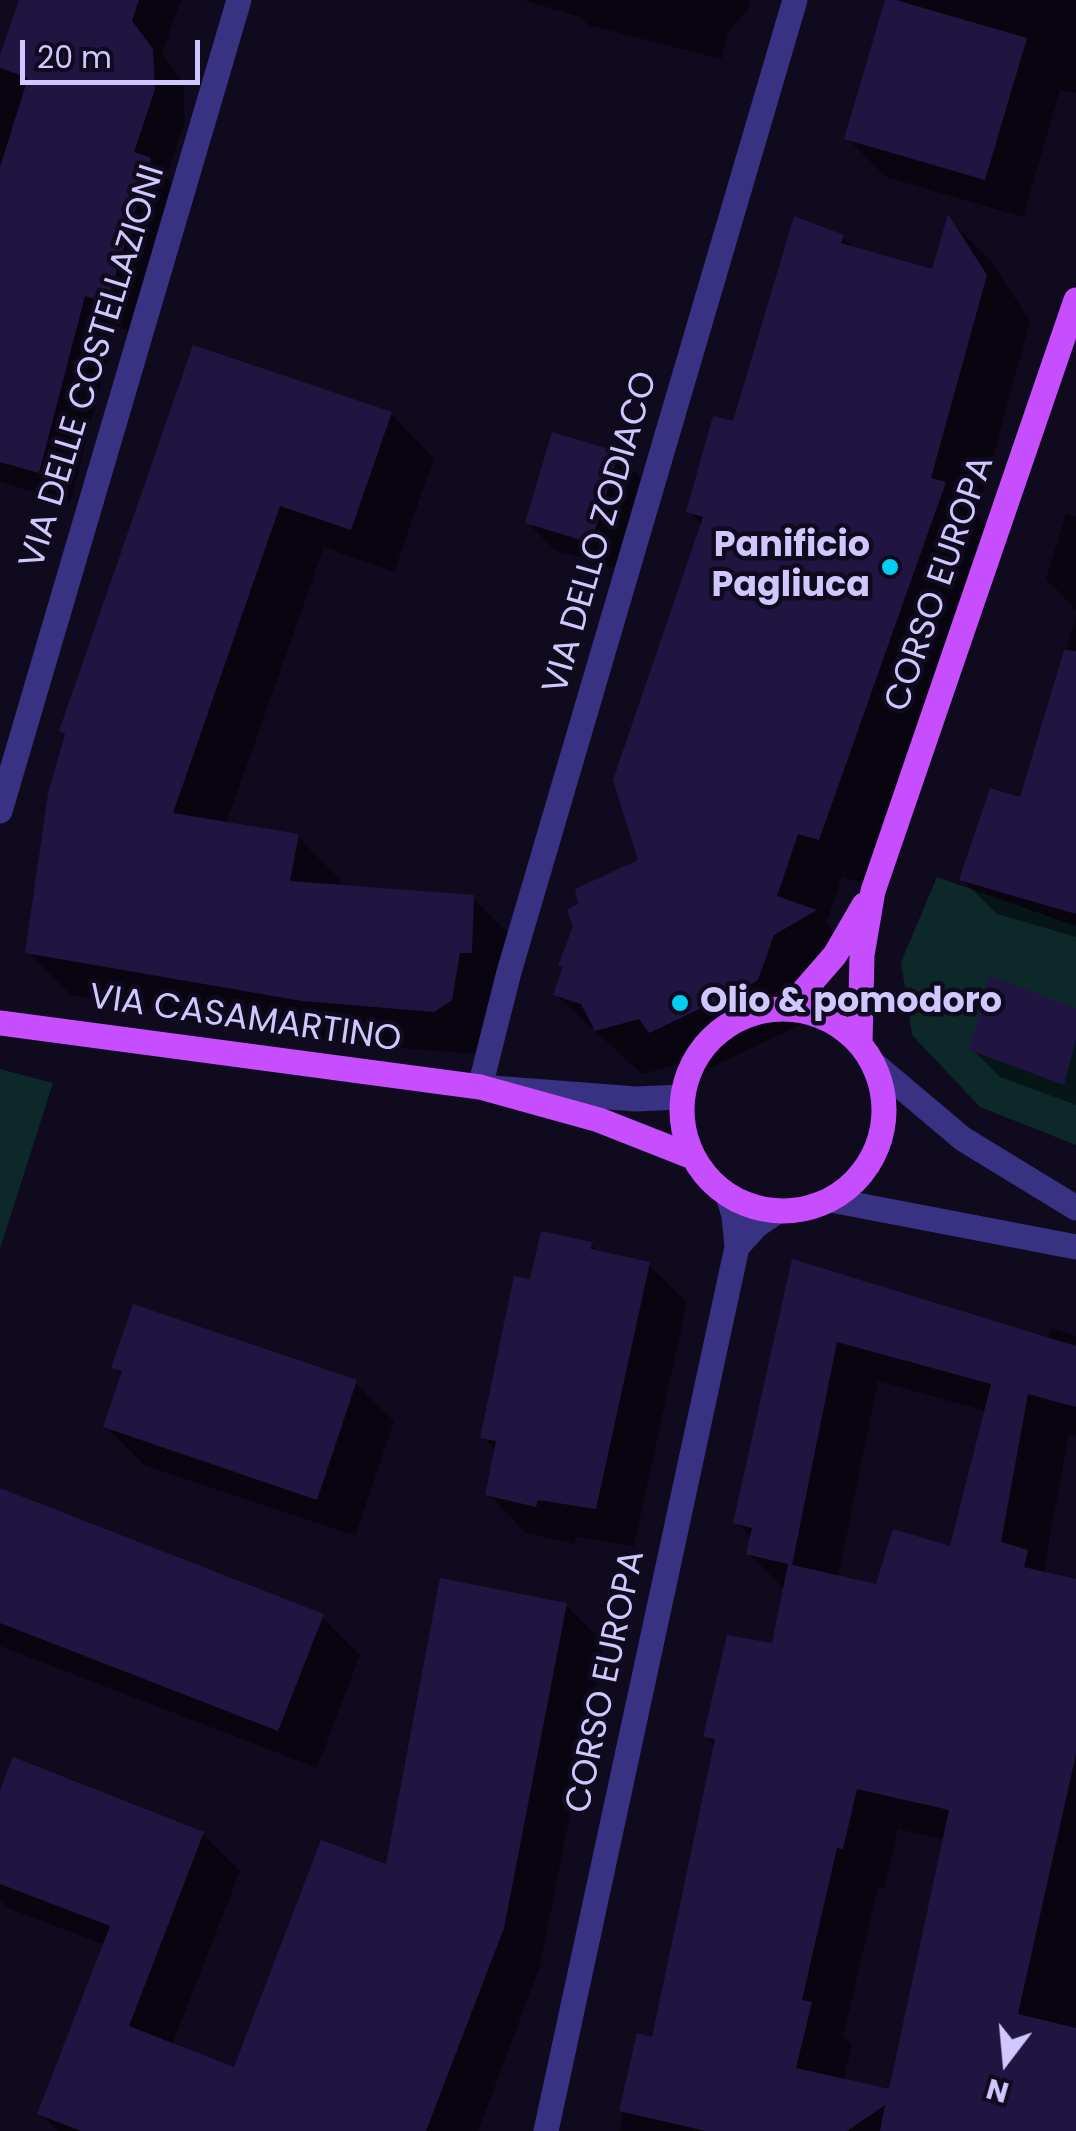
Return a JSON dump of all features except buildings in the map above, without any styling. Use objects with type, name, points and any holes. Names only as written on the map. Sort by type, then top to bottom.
[{"type":"main road","name":"CORSO EUROPA","points":[[867,1054],[862,956],[873,891],[1076,300]]},
{"type":"main road","name":"CORSO EUROPA","points":[[788,1009],[835,955],[873,891]]},
{"type":"main road","points":[[788,1009],[828,1018],[867,1054],[884,1102],[880,1142],[861,1176],[830,1200],[805,1210],[760,1209],[728,1195],[708,1178],[693,1156],[683,1128],[682,1098],[690,1068],[707,1043],[730,1024],[758,1012],[788,1009]]},
{"type":"main road","name":"VIA CASAMARTINO","points":[[0,1022],[480,1087],[599,1120],[693,1156]]},
{"type":"street","name":"VIA DELLE COSTELLAZIONI","points":[[0,812],[239,0]]},
{"type":"street","name":"VIA DELLO ZODIACO","points":[[480,1087],[520,934],[795,0]]},
{"type":"street","points":[[867,1054],[963,1140],[1076,1208]]},
{"type":"street","name":"VIA CASAMARTINO","points":[[480,1087],[682,1098]]},
{"type":"street","name":"CORSO EUROPA","points":[[546,2131],[737,1247],[728,1195]]},
{"type":"street","points":[[830,1200],[1076,1247]]},
{"type":"street","points":[[737,1247],[756,1226],[778,1211]]},
{"type":"green space","points":[[937,877],[1076,926],[1076,1145],[980,1107],[912,1035],[901,962]]},
{"type":"green space","points":[[0,1069],[53,1083],[0,1249]]},
{"type":"place","name":"Panificio Pagliuca","points":[[890,567]]},
{"type":"place","name":"Olio & pomodoro","points":[[680,1003]]}]
